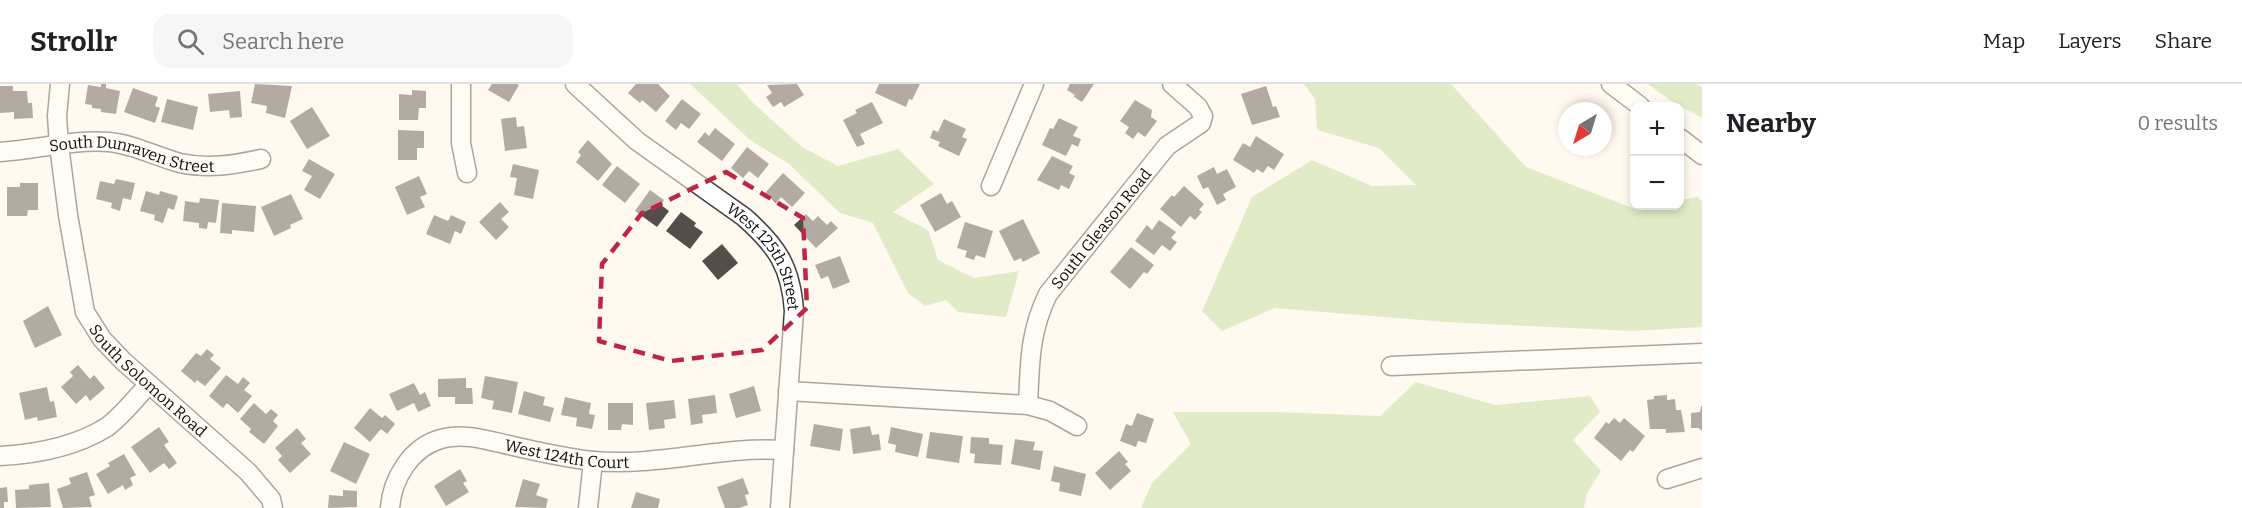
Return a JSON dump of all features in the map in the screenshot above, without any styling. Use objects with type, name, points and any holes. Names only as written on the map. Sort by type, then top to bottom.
[{"type":"street","name":"South Solomon Road","points":[[60,84],[57,116],[59,145],[68,215],[85,312],[102,339],[248,472],[271,499],[273,508]]},
{"type":"street","points":[[461,84],[461,143],[467,173]]},
{"type":"street","points":[[992,186],[1034,84]]},
{"type":"street","name":"South Gleason Road","points":[[1028,405],[1032,336],[1038,314],[1048,294],[1167,146],[1201,123],[1203,116],[1198,107],[1172,84]]},
{"type":"street","points":[[1611,84],[1635,102]]},
{"type":"street","name":"West 125th Street","points":[[585,87],[638,141],[760,231],[785,267],[792,288],[794,311],[780,508]]},
{"type":"street","name":"South Dunraven Street","points":[[0,153],[92,141],[112,142],[180,163],[206,166],[230,166],[261,159]]},
{"type":"street","points":[[1684,141],[1702,155]]},
{"type":"street","points":[[1391,366],[1702,353]]},
{"type":"street","points":[[0,456],[22,455],[75,444],[108,426],[149,384]]},
{"type":"street","points":[[788,391],[1028,405],[1050,411],[1077,426]]},
{"type":"street","name":"West 124th Court","points":[[390,508],[396,480],[408,461],[423,447],[440,439],[459,436],[593,461],[659,461],[754,448],[784,450]]},
{"type":"street","points":[[588,508],[593,461]]},
{"type":"street","points":[[1667,479],[1702,468]]},
{"type":"highlighted area","points":[[726,172],[803,218],[807,308],[762,350],[671,361],[599,341],[602,264],[642,213]]},
{"type":"green space","points":[[690,84],[737,84],[751,101],[802,147],[838,166],[898,149],[934,184],[893,212],[928,230],[938,260],[974,278],[1019,271],[1006,317],[958,312],[946,300],[925,306],[908,293],[873,223],[840,213],[789,164],[749,139]]},
{"type":"green space","points":[[1304,84],[1451,84],[1526,167],[1630,207],[1630,210],[1684,210],[1684,199],[1697,197],[1702,201],[1702,327],[1632,331],[1445,322],[1275,308],[1222,331],[1202,311],[1252,197],[1312,160],[1372,186],[1416,185],[1379,148],[1317,130],[1315,99]]},
{"type":"green space","points":[[1648,84],[1695,84],[1702,87],[1702,118],[1684,108],[1684,102],[1671,101]]},
{"type":"green space","points":[[1416,382],[1495,405],[1590,396],[1600,412],[1573,440],[1601,471],[1587,493],[1584,508],[1141,508],[1152,483],[1191,444],[1173,412],[1274,412],[1380,416]]},
{"type":"building","points":[[101,84],[106,84],[106,88],[120,91],[116,114],[101,112],[101,109],[85,104],[88,85],[101,87]]},
{"type":"building","points":[[255,84],[292,86],[285,118],[266,113],[267,106],[251,103]]},
{"type":"building","points":[[492,84],[519,85],[509,102],[488,90]]},
{"type":"building","points":[[636,84],[658,84],[670,96],[656,112],[642,100],[640,103],[628,93]]},
{"type":"building","points":[[797,84],[804,95],[784,107],[781,102],[773,107],[766,97],[772,93],[767,85]]},
{"type":"building","points":[[879,84],[920,84],[906,107],[875,93]]},
{"type":"building","points":[[1070,84],[1094,84],[1082,102],[1067,90]]},
{"type":"building","points":[[0,86],[13,86],[13,91],[27,91],[28,103],[32,103],[33,118],[14,119],[14,112],[0,113]]},
{"type":"building","points":[[1266,86],[1273,107],[1276,106],[1280,117],[1252,125],[1241,94]]},
{"type":"building","points":[[133,88],[158,97],[155,106],[160,108],[155,123],[124,112]]},
{"type":"building","points":[[412,90],[426,91],[426,108],[419,108],[418,120],[399,120],[399,94],[412,95]]},
{"type":"building","points":[[240,91],[242,117],[230,118],[229,110],[210,112],[208,94]]},
{"type":"building","points":[[167,99],[198,107],[193,130],[161,122]]},
{"type":"building","points":[[682,99],[701,114],[689,129],[681,123],[676,130],[665,121]]},
{"type":"building","points":[[1135,100],[1152,110],[1151,117],[1157,121],[1145,137],[1138,132],[1133,139],[1125,133],[1129,127],[1120,121]]},
{"type":"building","points":[[872,102],[883,123],[860,134],[865,144],[857,147],[843,120],[857,113],[855,110]]},
{"type":"building","points":[[312,107],[330,136],[307,149],[290,121]]},
{"type":"building","points":[[516,117],[517,127],[524,126],[527,148],[505,151],[501,119]]},
{"type":"building","points":[[1059,118],[1078,127],[1073,136],[1081,139],[1078,147],[1072,144],[1066,156],[1042,145],[1050,128],[1053,129]]},
{"type":"building","points":[[944,119],[966,129],[962,137],[967,139],[959,156],[938,146],[940,142],[930,138],[933,130],[938,132]]},
{"type":"building","points":[[715,128],[735,144],[722,161],[697,142],[705,132],[709,136]]},
{"type":"building","points":[[398,130],[424,131],[424,148],[417,148],[417,160],[398,160]]},
{"type":"building","points":[[1256,136],[1284,154],[1274,170],[1268,166],[1263,173],[1257,169],[1254,173],[1233,160],[1243,143],[1250,147]]},
{"type":"building","points":[[588,140],[612,164],[598,181],[576,162],[581,155],[578,152]]},
{"type":"building","points":[[747,147],[769,164],[758,178],[749,171],[743,178],[731,168]]},
{"type":"building","points":[[1052,156],[1073,166],[1069,173],[1075,176],[1069,189],[1061,185],[1059,190],[1037,180]]},
{"type":"building","points":[[309,159],[335,174],[320,199],[304,190],[312,176],[302,171]]},
{"type":"building","points":[[513,164],[539,170],[533,199],[514,195],[517,178],[510,177]]},
{"type":"building","points":[[617,166],[640,184],[625,203],[602,185]]},
{"type":"building","points":[[1214,167],[1217,174],[1227,169],[1236,187],[1223,194],[1226,200],[1217,205],[1208,187],[1203,189],[1197,176]]},
{"type":"building","points":[[783,173],[805,193],[792,207],[781,197],[776,203],[765,193]]},
{"type":"building","points":[[419,176],[427,194],[420,197],[425,207],[407,215],[395,187]]},
{"type":"building","points":[[116,179],[135,183],[131,200],[123,198],[120,211],[111,208],[112,203],[96,199],[100,181],[114,184]]},
{"type":"building","points":[[20,183],[38,183],[38,210],[28,210],[27,216],[7,216],[7,187],[20,187]]},
{"type":"building","points":[[1184,186],[1204,204],[1199,210],[1202,212],[1195,220],[1190,216],[1181,227],[1160,209],[1172,195],[1174,197]]},
{"type":"building","points":[[650,190],[664,200],[661,205],[669,211],[657,227],[635,211]]},
{"type":"building","points":[[146,191],[159,195],[160,191],[178,196],[174,210],[168,208],[163,223],[154,220],[155,215],[140,211]]},
{"type":"building","points":[[941,193],[947,204],[952,201],[961,217],[935,232],[920,205]]},
{"type":"building","points":[[291,194],[303,219],[274,236],[261,207]]},
{"type":"building","points":[[200,198],[219,200],[216,223],[208,222],[207,229],[199,228],[199,223],[183,221],[185,201],[199,203]]},
{"type":"building","points":[[500,202],[509,212],[501,219],[509,227],[496,240],[479,222]]},
{"type":"building","points":[[222,203],[256,206],[254,232],[232,230],[232,234],[220,233]]},
{"type":"building","points":[[681,212],[696,223],[694,226],[703,232],[690,249],[666,231]]},
{"type":"building","points":[[806,214],[813,221],[818,216],[827,225],[831,221],[838,228],[816,248],[794,225]]},
{"type":"building","points":[[434,215],[448,221],[451,215],[466,222],[461,234],[455,231],[450,244],[426,234]]},
{"type":"building","points":[[1023,219],[1040,253],[1023,262],[1021,258],[1014,261],[999,231]]},
{"type":"building","points":[[1159,220],[1176,232],[1171,238],[1177,242],[1170,251],[1162,245],[1154,255],[1135,241],[1147,225],[1152,230]]},
{"type":"building","points":[[965,222],[993,231],[985,258],[976,255],[974,260],[965,257],[967,251],[957,248]]},
{"type":"building","points":[[722,244],[738,263],[718,280],[702,261]]},
{"type":"building","points":[[1131,247],[1154,265],[1147,274],[1144,272],[1130,289],[1110,272]]},
{"type":"building","points":[[840,256],[850,282],[833,289],[828,276],[821,279],[815,265]]},
{"type":"building","points":[[48,306],[62,335],[35,348],[23,321]]},
{"type":"building","points":[[207,349],[214,355],[210,359],[221,368],[205,386],[197,380],[195,383],[181,371],[196,353],[201,356]]},
{"type":"building","points":[[78,365],[90,379],[94,375],[105,388],[90,401],[86,395],[76,404],[61,387],[73,376],[70,372]]},
{"type":"building","points":[[226,375],[238,384],[243,377],[250,383],[244,390],[252,396],[238,413],[227,403],[223,408],[209,396]]},
{"type":"building","points":[[485,376],[518,382],[512,413],[492,409],[494,401],[481,398]]},
{"type":"building","points":[[466,378],[466,388],[472,388],[473,404],[455,404],[455,397],[438,397],[438,379]]},
{"type":"building","points":[[414,383],[420,395],[425,392],[431,406],[418,412],[414,403],[397,411],[389,394]]},
{"type":"building","points":[[754,386],[761,411],[736,418],[729,394]]},
{"type":"building","points":[[47,387],[50,402],[54,401],[57,417],[38,421],[37,417],[25,420],[19,393]]},
{"type":"building","points":[[524,391],[545,397],[543,405],[554,408],[550,422],[518,414]]},
{"type":"building","points":[[715,395],[717,413],[702,415],[703,423],[691,425],[688,399]]},
{"type":"building","points":[[1667,395],[1667,400],[1675,399],[1676,410],[1681,410],[1685,432],[1666,433],[1666,429],[1650,429],[1647,400],[1654,399],[1654,396]]},
{"type":"building","points":[[565,397],[591,403],[589,414],[595,415],[592,429],[576,426],[577,418],[561,415]]},
{"type":"building","points":[[674,400],[676,418],[664,420],[665,428],[649,430],[646,403]]},
{"type":"building","points":[[254,403],[266,414],[271,409],[278,415],[273,421],[278,426],[264,444],[249,432],[251,429],[240,419]]},
{"type":"building","points":[[608,403],[633,403],[633,425],[622,424],[621,430],[608,430]]},
{"type":"building","points":[[1701,406],[1702,430],[1691,428],[1691,413],[1700,412]]},
{"type":"building","points":[[370,408],[382,418],[385,415],[395,424],[387,434],[381,429],[370,442],[354,428]]},
{"type":"building","points":[[1137,413],[1154,419],[1146,443],[1138,441],[1136,447],[1120,441],[1126,424],[1132,426]]},
{"type":"building","points":[[1614,418],[1620,423],[1624,418],[1645,436],[1633,452],[1630,450],[1621,461],[1594,438],[1606,422],[1609,424]]},
{"type":"building","points":[[814,424],[843,429],[840,451],[810,446]]},
{"type":"building","points":[[870,426],[872,435],[879,434],[881,450],[853,454],[850,429]]},
{"type":"building","points":[[159,427],[169,442],[164,445],[177,463],[169,469],[164,463],[150,473],[131,447]]},
{"type":"building","points":[[891,427],[923,434],[918,457],[895,452],[896,445],[888,443]]},
{"type":"building","points":[[297,428],[306,439],[301,443],[311,454],[290,473],[278,460],[282,456],[275,448]]},
{"type":"building","points":[[930,432],[963,436],[959,463],[926,458]]},
{"type":"building","points":[[971,437],[989,438],[989,444],[1003,445],[1001,465],[974,463],[975,454],[970,453]]},
{"type":"building","points":[[1015,439],[1035,442],[1033,450],[1043,451],[1040,470],[1011,464]]},
{"type":"building","points":[[344,442],[370,454],[356,484],[330,471]]},
{"type":"building","points":[[1119,451],[1128,462],[1125,464],[1131,471],[1110,490],[1095,473]]},
{"type":"building","points":[[124,454],[136,475],[130,478],[133,485],[125,490],[123,485],[108,494],[96,474],[110,466],[108,463]]},
{"type":"building","points":[[1054,466],[1086,474],[1081,496],[1059,491],[1060,483],[1051,481]]},
{"type":"building","points":[[460,469],[467,481],[463,483],[469,492],[446,506],[434,486]]},
{"type":"building","points":[[87,472],[95,495],[89,497],[92,507],[63,508],[57,489],[71,484],[69,478]]},
{"type":"building","points":[[743,478],[749,494],[745,495],[748,505],[739,508],[725,508],[717,487]]},
{"type":"building","points":[[523,479],[540,484],[536,495],[548,499],[546,508],[515,507]]},
{"type":"building","points":[[49,483],[51,507],[16,508],[15,490],[29,489],[29,485]]},
{"type":"building","points":[[7,487],[8,502],[4,502],[4,508],[0,508],[0,488]]},
{"type":"building","points":[[343,490],[357,491],[357,507],[328,508],[329,495],[343,496]]},
{"type":"building","points":[[636,492],[660,499],[658,508],[631,508]]}]
